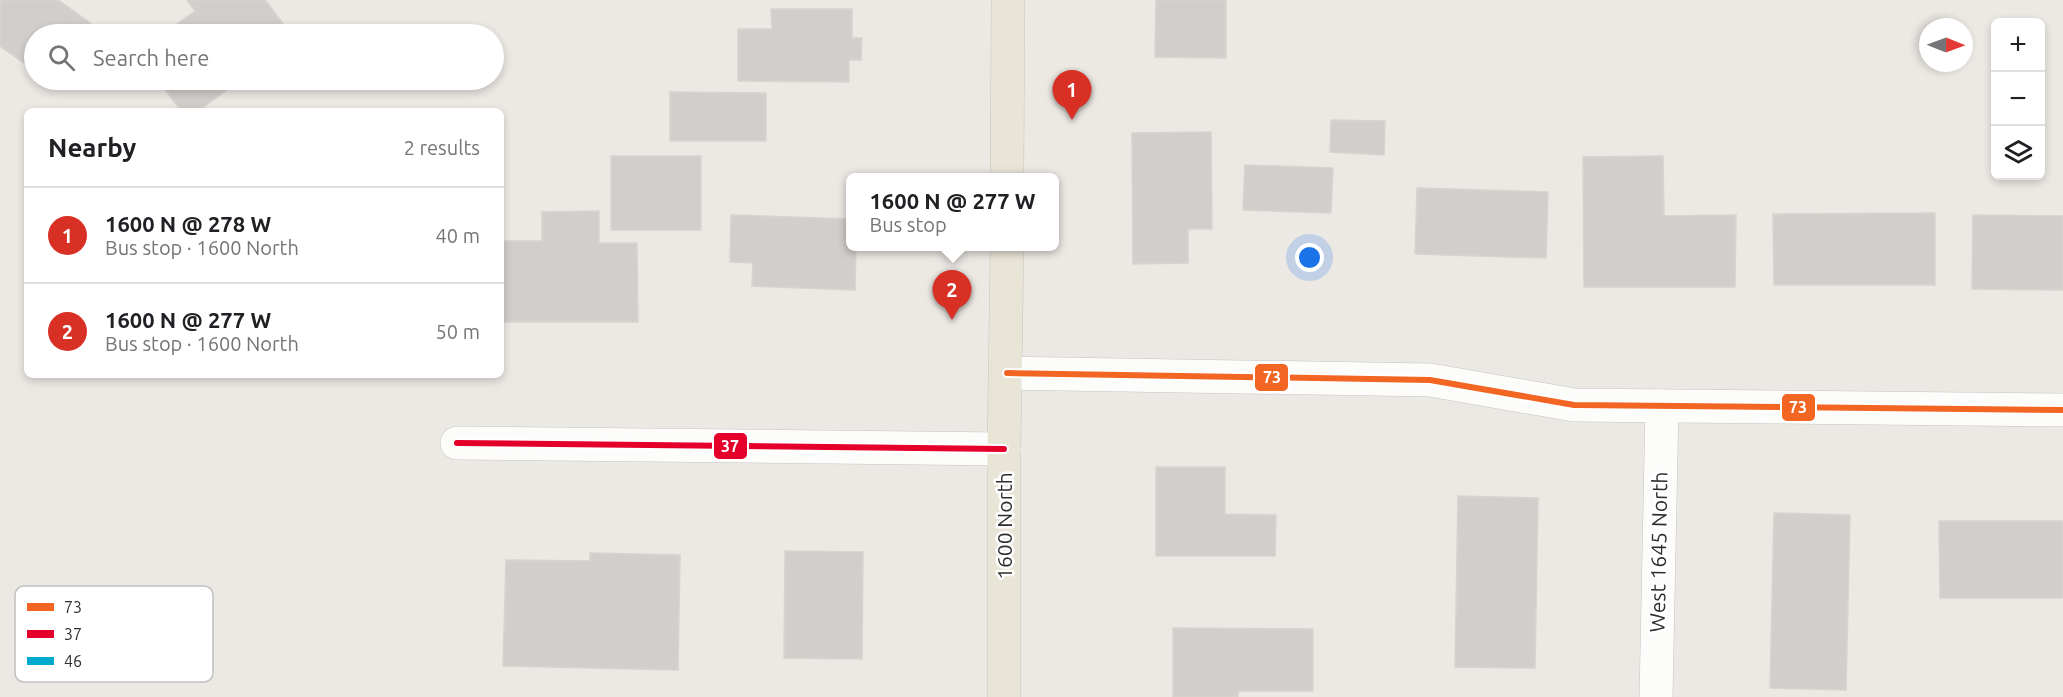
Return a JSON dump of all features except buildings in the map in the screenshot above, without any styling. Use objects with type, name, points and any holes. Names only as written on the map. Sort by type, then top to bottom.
[{"type":"main road","points":[[1007,173],[1008,0]]},
{"type":"main road","name":"1600 North","points":[[1005,697],[1004,449],[1007,251]]},
{"type":"street","points":[[1006,373],[1430,380],[1574,405],[2063,410]]},
{"type":"street","name":"West 1645 North","points":[[1656,697],[1662,406]]},
{"type":"street","points":[[457,443],[1004,449]]},
{"type":"transit line","name":"73","points":[[1007,373],[1430,380],[1574,405],[2063,410]]},
{"type":"transit line","name":"37","points":[[457,443],[1004,449]]},
{"type":"place","name":"1600 N @ 278 W","points":[[1072,120]]},
{"type":"place","name":"1600 N @ 277 W","points":[[952,320]]}]
